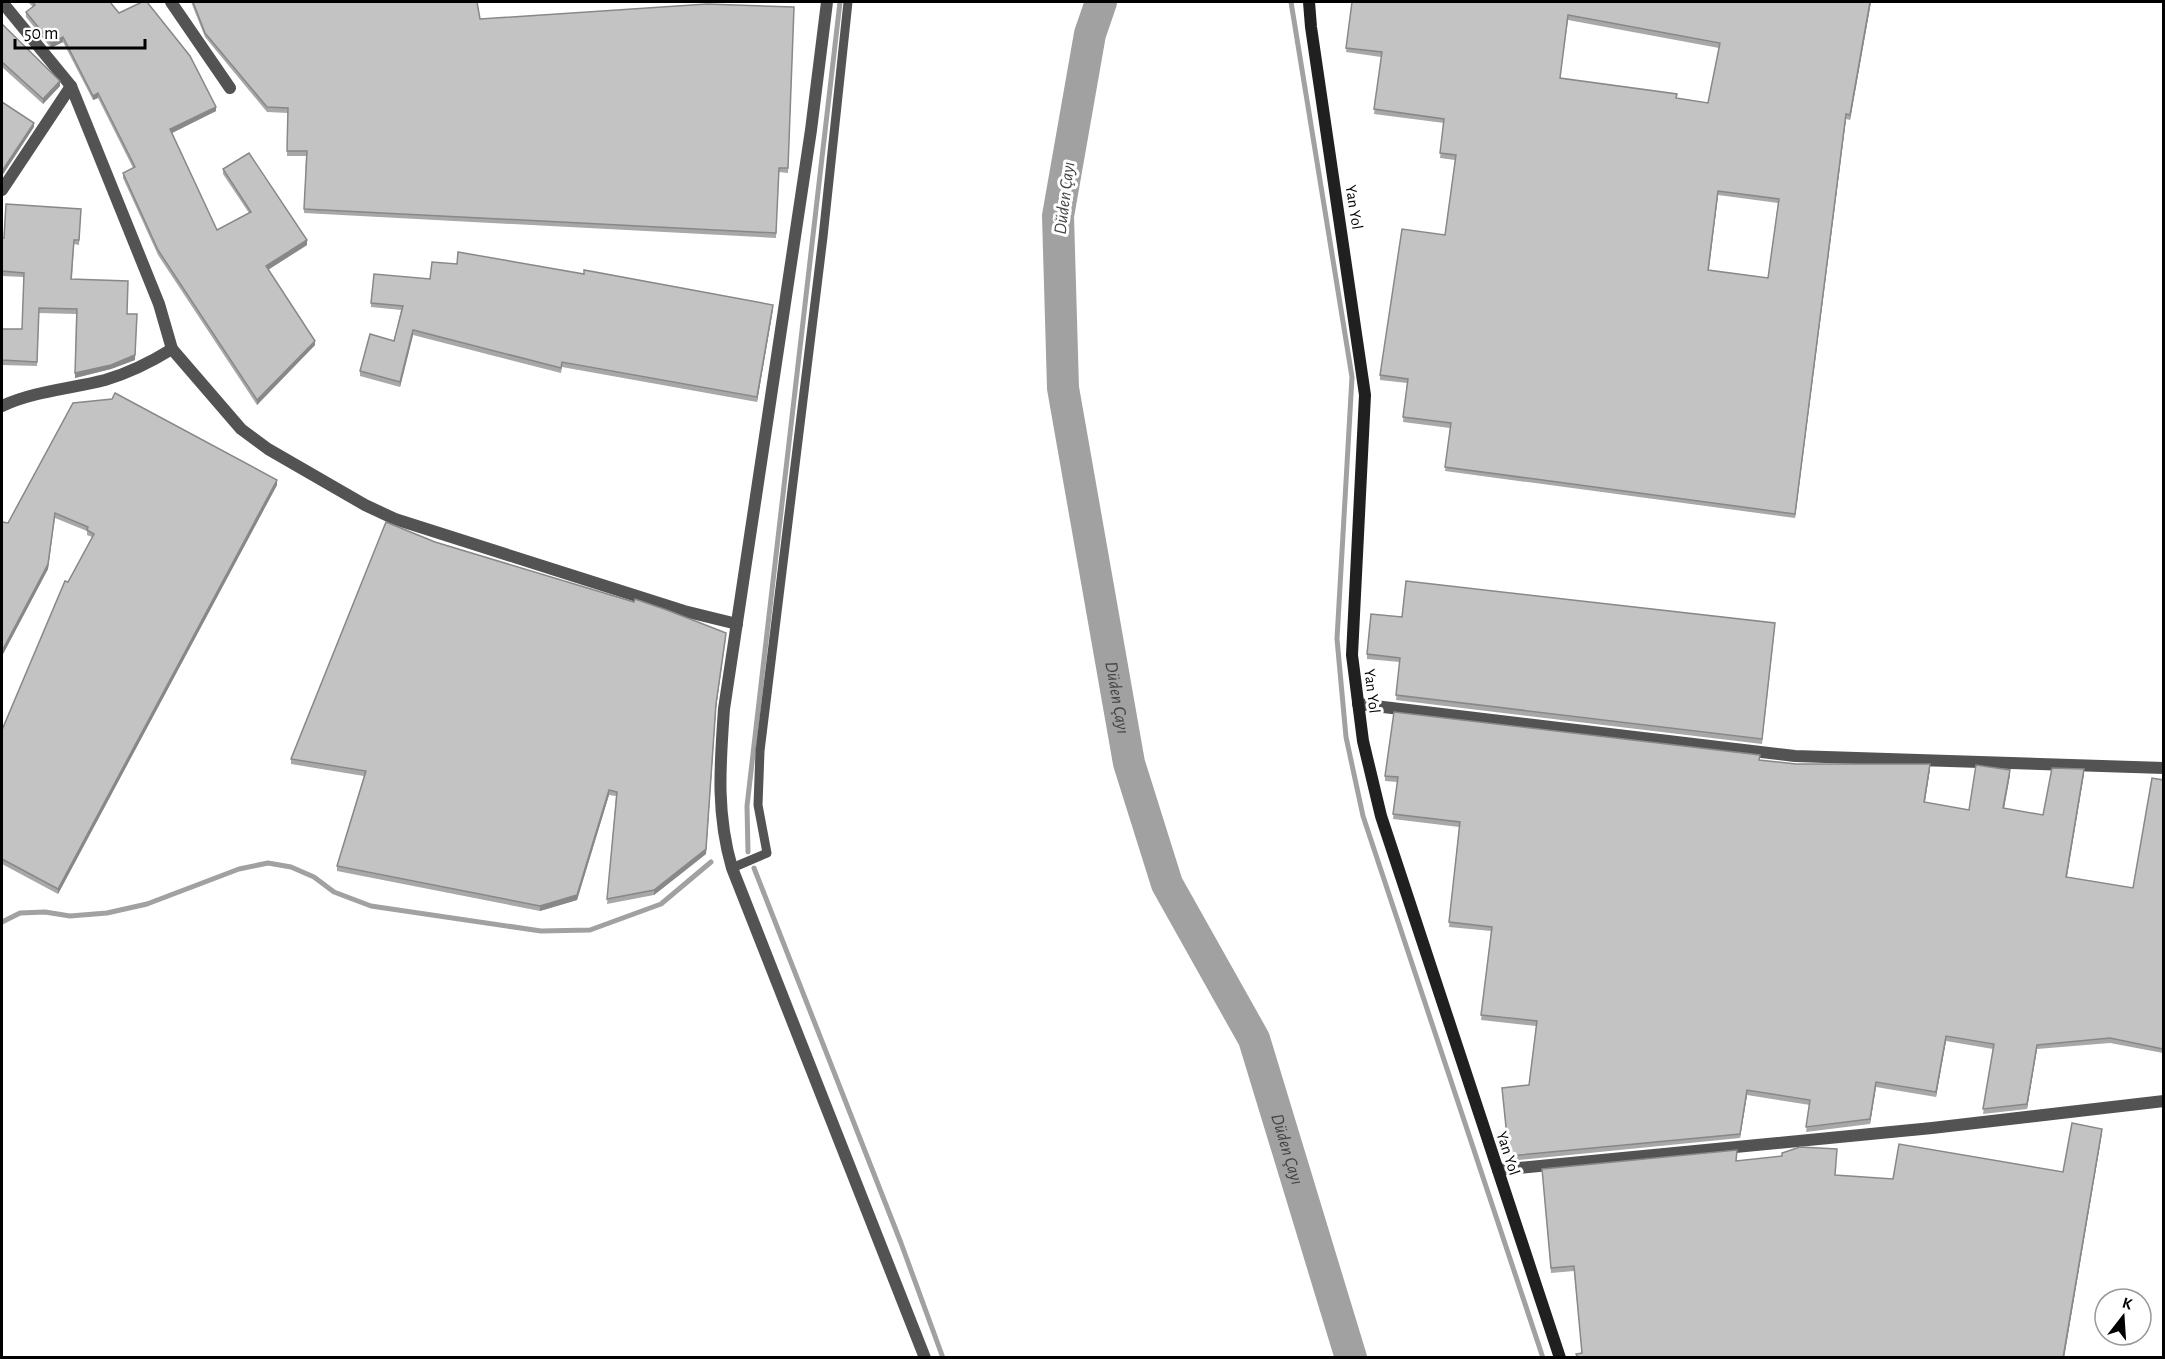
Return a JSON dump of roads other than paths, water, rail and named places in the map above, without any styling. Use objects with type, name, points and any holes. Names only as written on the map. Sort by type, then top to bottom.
[{"type":"street","points":[[2,2],[71,86],[159,304],[172,349],[241,429],[268,449],[365,505],[395,519],[684,611],[737,624]]},
{"type":"street","points":[[171,2],[230,88]]},
{"type":"street","points":[[826,2],[811,130],[724,709],[719,790],[723,838],[732,868],[926,1358]]},
{"type":"street","name":"Yan Yol","points":[[1310,2],[1311,27],[1365,395],[1352,655],[1363,741],[1380,816],[1560,1358]]},
{"type":"street","points":[[2,190],[71,86]]},
{"type":"street","points":[[2,406],[53,390],[123,374],[172,349]]},
{"type":"street","points":[[1358,704],[1795,756],[2163,768]]},
{"type":"street","points":[[1498,1170],[1943,1126],[2163,1101]]},
{"type":"lane","points":[[732,868],[767,853],[758,805],[760,751],[824,237],[848,2]]},
{"type":"waterway","points":[[748,852],[747,806],[840,2]]},
{"type":"waterway","name":"Düden Çayı","points":[[1101,2],[1090,34],[1058,216],[1063,388],[1129,763],[1167,884],[1254,1039],[1351,1358]]},
{"type":"waterway","points":[[1291,2],[1352,377],[1337,639],[1346,737],[1363,816],[1543,1358]]},
{"type":"waterway","points":[[2,922],[20,913],[45,912],[70,916],[107,913],[147,904],[239,869],[268,863],[291,867],[314,877],[334,892],[371,906],[541,931],[590,930],[661,904],[711,862]]},
{"type":"waterway","points":[[754,868],[901,1243],[943,1358]]}]
